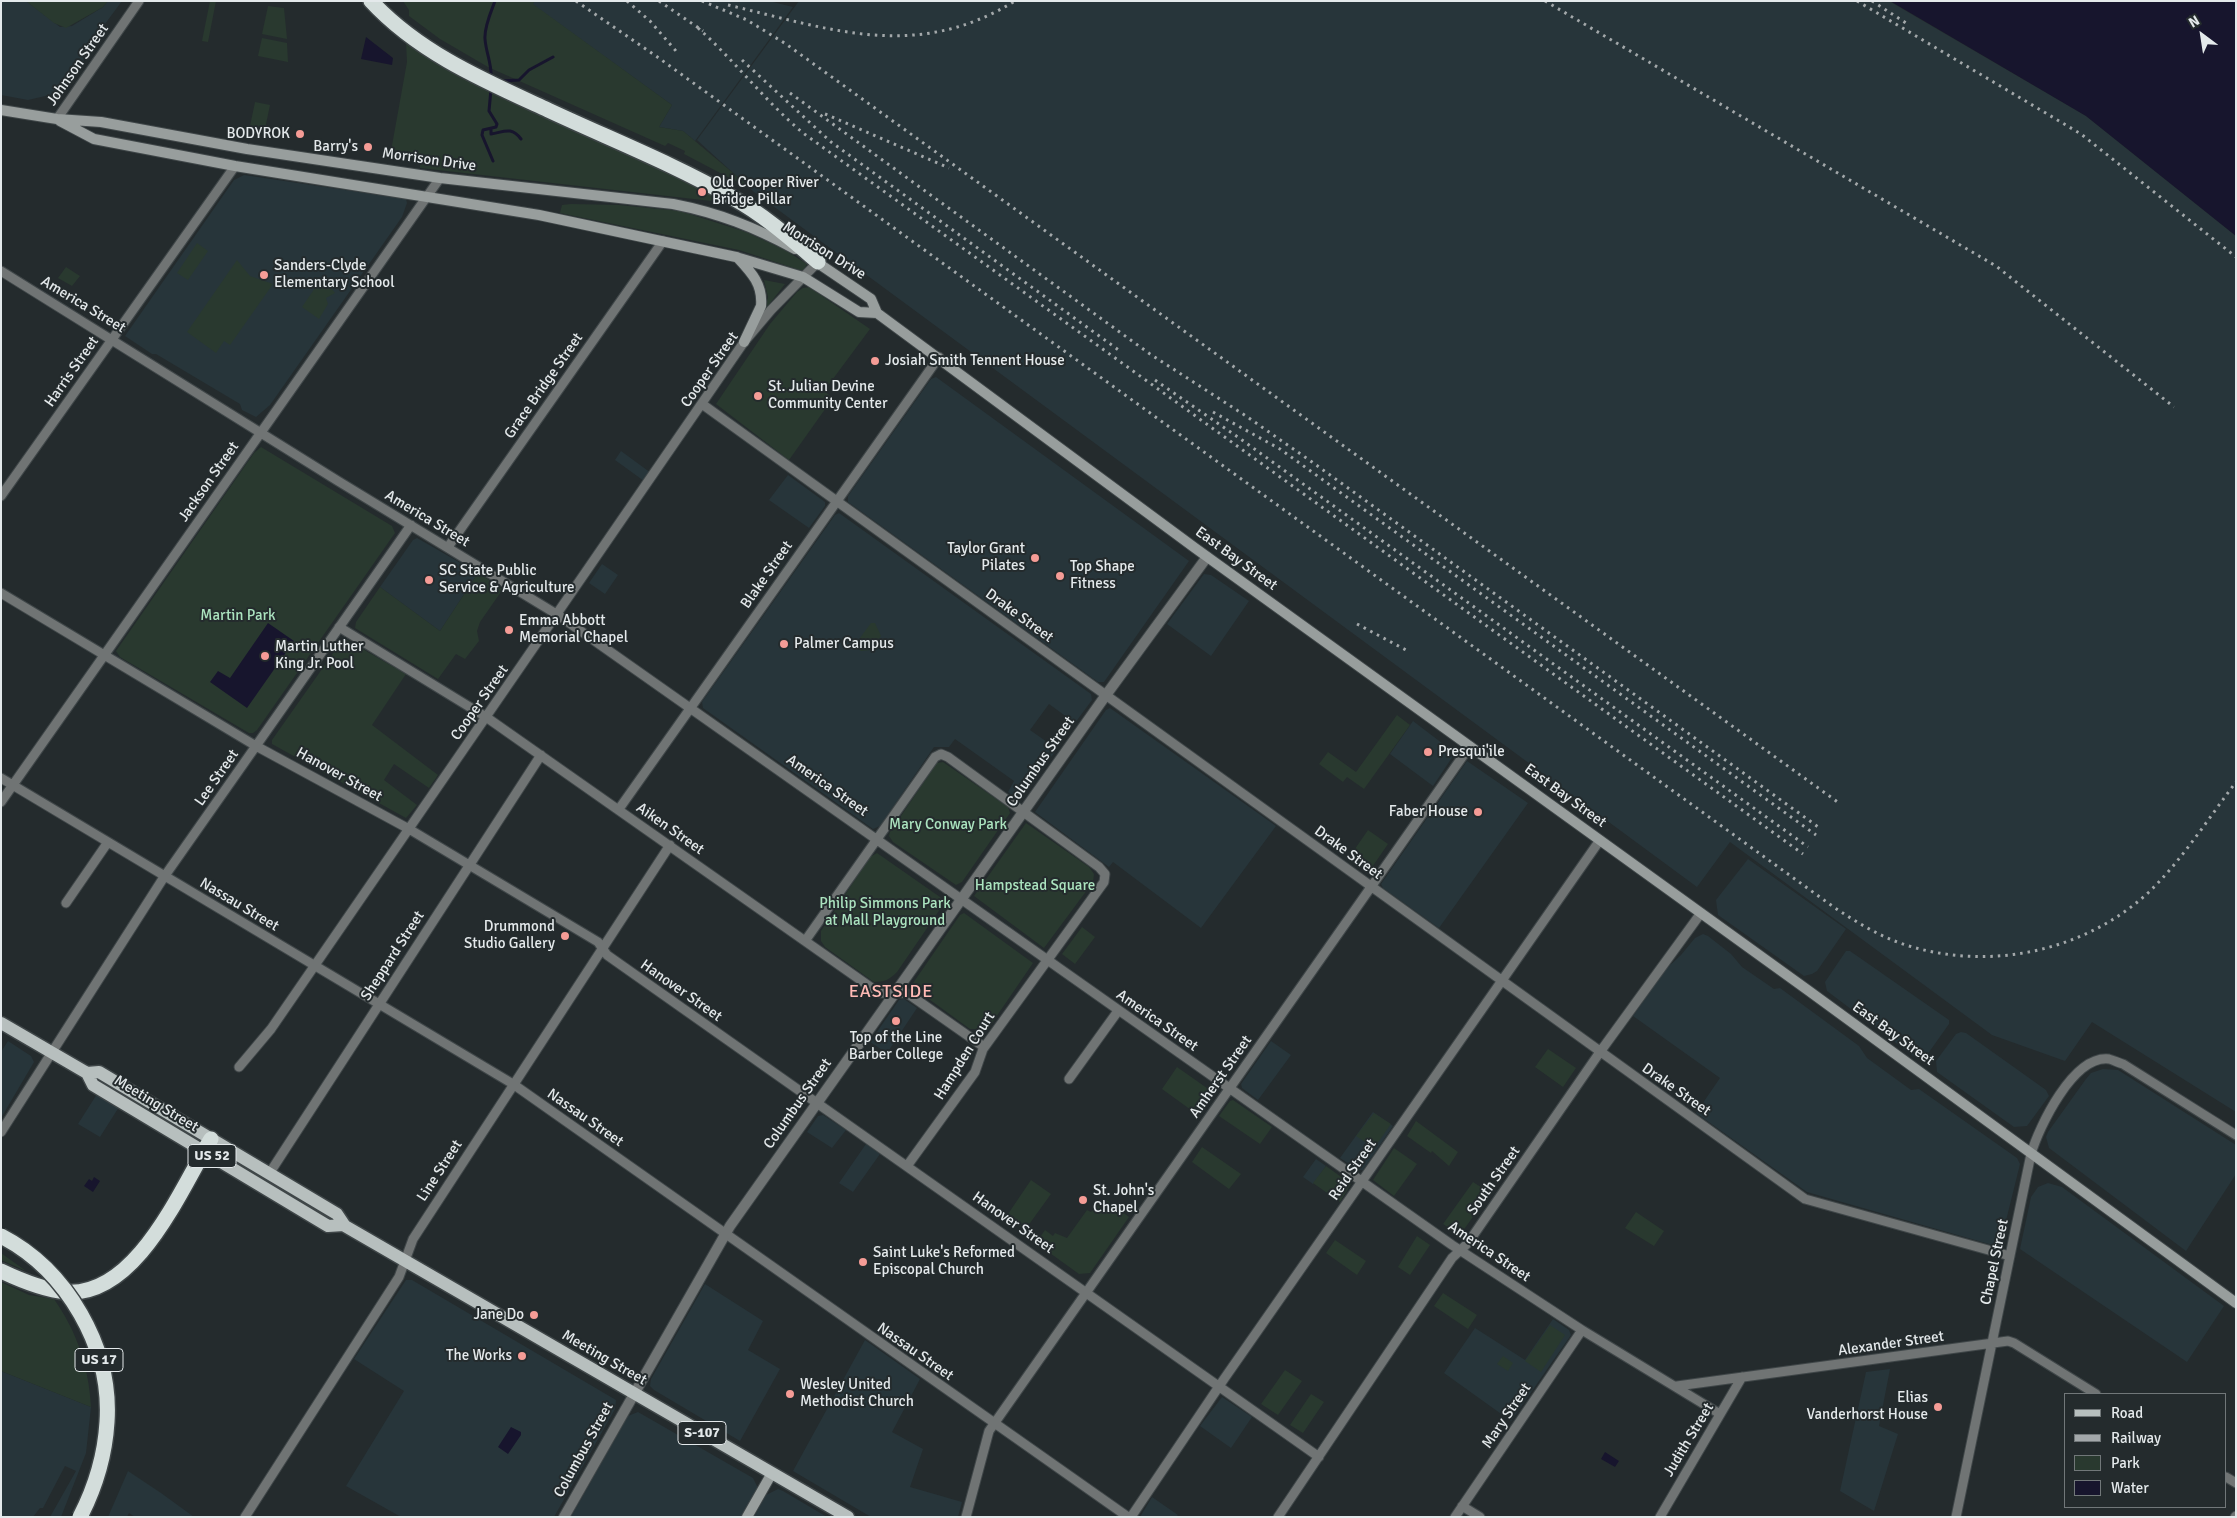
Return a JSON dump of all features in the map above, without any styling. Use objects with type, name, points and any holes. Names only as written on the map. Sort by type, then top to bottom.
[{"type":"highway","points":[[371,1],[407,34],[453,64],[688,174],[734,198],[776,226],[818,262]]},
{"type":"highway","points":[[1,1271],[44,1288],[68,1292],[100,1285],[118,1275],[144,1250],[168,1214],[207,1145]]},
{"type":"highway","name":"US 17","points":[[1,1236],[35,1257],[58,1280],[89,1331],[100,1360],[108,1421],[104,1450],[98,1471],[80,1517]]},
{"type":"main road","name":"Morrison Drive","points":[[1,110],[57,120],[102,122],[246,149],[440,178],[636,199],[707,211],[743,222],[818,262],[871,299],[877,313],[859,312],[803,277],[736,257],[539,215],[235,166],[94,138],[57,120]]},
{"type":"main road","points":[[736,257],[758,282],[762,299],[761,306],[744,342]]},
{"type":"main road","name":"East Bay Street","points":[[877,313],[1207,557],[1701,913],[2236,1303]]},
{"type":"main road","name":"Meeting Street","points":[[2,1022],[87,1073],[93,1085],[207,1145],[269,1174],[337,1214],[344,1225],[848,1517]]},
{"type":"main road","name":"Meeting Street","points":[[207,1145],[328,1226],[344,1225]]},
{"type":"main road","points":[[747,1517],[772,1473]]},
{"type":"street","name":"Johnson Street","points":[[57,120],[139,1]]},
{"type":"street","name":"Harris Street","points":[[1,496],[235,166]]},
{"type":"street","name":"Jackson Street","points":[[1,802],[440,178]]},
{"type":"street","name":"Grace Bridge Street","points":[[448,547],[663,241]]},
{"type":"street","name":"Cooper Street","points":[[239,1067],[271,1029],[558,615],[744,342],[771,310],[818,262]]},
{"type":"street","name":"America Street","points":[[1,271],[558,615],[692,707],[1361,1182],[1582,1330],[1677,1386],[1720,1414]]},
{"type":"street","name":"Blake Street","points":[[619,809],[939,358]]},
{"type":"street","name":"Drake Street","points":[[702,404],[1805,1198],[2010,1256]]},
{"type":"street","name":"Lee Street","points":[[1,1132],[164,877],[411,525]]},
{"type":"street","name":"Columbus Street","points":[[564,1517],[725,1234],[1106,695],[1207,557]]},
{"type":"street","name":"Hanover Street","points":[[1,593],[256,746],[409,829],[598,942],[607,956],[1088,1292],[1318,1457]]},
{"type":"street","name":"Aiken Street","points":[[340,627],[486,717],[879,993],[907,992],[984,1047]]},
{"type":"street","name":"Amherst Street","points":[[966,1517],[989,1430],[1088,1292],[1470,746]]},
{"type":"street","points":[[805,941],[935,757],[941,754],[1024,812]]},
{"type":"street","name":"Sheppard Street","points":[[269,1174],[541,755]]},
{"type":"street","name":"Nassau Street","points":[[1,778],[513,1084],[994,1424],[1130,1517]]},
{"type":"street","name":"Hampden Court","points":[[907,1166],[975,1072],[984,1047],[1104,882],[1105,874],[1099,867],[1024,812]]},
{"type":"street","name":"Reid Street","points":[[1130,1517],[1219,1386],[1600,840]]},
{"type":"street","points":[[66,903],[108,842]]},
{"type":"street","name":"Line Street","points":[[245,1517],[399,1278],[412,1239],[670,845]]},
{"type":"street","name":"South Street","points":[[1278,1517],[1452,1258],[1468,1243],[1600,1052],[1701,913]]},
{"type":"street","points":[[1069,1079],[1118,1011]]},
{"type":"street","name":"Chapel Street","points":[[1956,1517],[2031,1154],[2046,1116],[2075,1075],[2102,1060],[2108,1059],[2123,1064],[2236,1135]]},
{"type":"street","name":"Mary Street","points":[[1455,1517],[1582,1330]]},
{"type":"street","name":"Alexander Street","points":[[1677,1386],[2008,1341],[2094,1393]]},
{"type":"street","name":"Judith Street","points":[[1660,1517],[1742,1377]]},
{"type":"street","points":[[1462,1506],[1480,1517]]},
{"type":"shaded area","points":[[1,1],[26,1],[60,27],[72,26],[103,7],[108,1],[122,1],[105,24],[104,31],[70,81],[54,94],[28,100],[1,95]]},
{"type":"shaded area","points":[[535,1],[769,1],[793,7],[695,141],[683,131],[659,127],[672,105],[532,4]]},
{"type":"shaded area","points":[[799,1],[1889,1],[2086,116],[2236,236],[2236,1112],[2092,1022],[2065,1061],[1992,1035],[1730,842],[1697,887],[754,192],[697,140]]},
{"type":"shaded area","name":"Sanders-Clyde Elementary School","points":[[244,175],[406,199],[407,203],[402,217],[270,405],[256,417],[242,410],[240,404],[156,354],[152,354],[125,336],[234,180]]},
{"type":"shaded area","points":[[936,377],[1189,561],[1104,682],[1098,682],[848,502],[848,496],[931,379]]},
{"type":"shaded area","points":[[621,451],[651,473],[644,481],[615,460]]},
{"type":"shaded area","points":[[788,475],[825,502],[825,506],[809,528],[769,500]]},
{"type":"shaded area","points":[[839,513],[1091,694],[1092,700],[1075,723],[1049,704],[1030,730],[1057,749],[1021,798],[1016,798],[1008,792],[1014,781],[955,739],[949,747],[934,747],[880,826],[873,829],[703,708],[702,702],[835,515]]},
{"type":"shaded area","name":"SC State Public Service & Agriculture","points":[[417,538],[478,573],[440,631],[380,587],[413,540]]},
{"type":"shaded area","points":[[602,564],[618,575],[605,594],[589,583]]},
{"type":"shaded area","points":[[1204,574],[1211,575],[1249,601],[1211,656],[1167,624]]},
{"type":"shaded area","points":[[1110,708],[1276,826],[1201,928],[1113,862],[1109,867],[1035,812],[1106,710]]},
{"type":"shaded area","points":[[1413,721],[1455,753],[1433,786],[1390,754]]},
{"type":"shaded area","points":[[1467,761],[1528,803],[1439,928],[1383,888],[1381,884]]},
{"type":"shaded area","points":[[1748,859],[1846,929],[1817,971],[1812,974],[1804,976],[1718,915],[1716,900]]},
{"type":"shaded area","points":[[1703,934],[1731,954],[1742,967],[1774,989],[1780,988],[1859,1046],[1867,1058],[1911,1090],[1919,1089],[2017,1158],[2020,1164],[2000,1245],[1996,1246],[1807,1192],[1696,1113],[1720,1078],[1633,1016],[1666,969],[1695,938]]},
{"type":"shaded area","points":[[1846,951],[1850,951],[1949,1020],[1949,1024],[1927,1055],[1922,1058],[1916,1058],[1827,991],[1825,982]]},
{"type":"shaded area","name":"Top of the Line Barber College","points":[[904,999],[917,1008],[887,1053],[870,1042],[899,1000]]},
{"type":"shaded area","points":[[1966,1033],[2046,1090],[2049,1096],[2027,1126],[2014,1127],[1937,1072],[1936,1061],[1956,1034]]},
{"type":"shaded area","points":[[8,1041],[31,1056],[34,1062],[1,1118],[1,1052]]},
{"type":"shaded area","points":[[1271,1041],[1291,1055],[1258,1100],[1242,1088],[1241,1084]]},
{"type":"shaded area","points":[[2103,1069],[2118,1070],[2236,1145],[2236,1174],[2186,1251],[2049,1148],[2046,1137],[2048,1132],[2091,1073]]},
{"type":"shaded area","points":[[97,1094],[119,1107],[100,1137],[78,1124]]},
{"type":"shaded area","points":[[1373,1112],[1393,1126],[1363,1170],[1358,1170],[1340,1158]]},
{"type":"shaded area","points":[[823,1115],[846,1130],[832,1148],[807,1132],[818,1116]]},
{"type":"shaded area","points":[[866,1144],[880,1154],[853,1192],[839,1183]]},
{"type":"shaded area","points":[[1316,1159],[1326,1166],[1313,1184],[1303,1177]]},
{"type":"shaded area","points":[[2048,1183],[2062,1187],[2224,1306],[2187,1362],[2020,1249],[2031,1197],[2038,1187]]},
{"type":"shaded area","points":[[406,1280],[412,1280],[616,1400],[615,1409],[554,1517],[401,1517],[346,1486],[404,1391],[354,1359]]},
{"type":"shaded area","points":[[705,1284],[763,1321],[748,1350],[780,1369],[740,1441],[650,1386],[651,1379]]},
{"type":"shaded area","points":[[1553,1319],[1569,1330],[1571,1335],[1511,1421],[1444,1373],[1475,1328],[1525,1360]]},
{"type":"shaded area","points":[[865,1340],[920,1379],[892,1432],[923,1449],[910,1487],[962,1502],[958,1517],[871,1517],[793,1471]]},
{"type":"shaded area","points":[[1890,1369],[1879,1426],[1898,1434],[1874,1511],[1840,1491],[1866,1372]]},
{"type":"shaded area","points":[[1,1371],[91,1407],[86,1453],[61,1517],[50,1517],[76,1471],[65,1466],[43,1508],[40,1508],[33,1517],[1,1517]]},
{"type":"shaded area","points":[[1222,1397],[1252,1417],[1231,1448],[1200,1426]]},
{"type":"shaded area","points":[[638,1412],[753,1478],[757,1491],[742,1517],[571,1517],[628,1416]]},
{"type":"shaded area","points":[[128,1471],[194,1517],[135,1517],[129,1513],[127,1517],[108,1517]]},
{"type":"shaded area","points":[[778,1489],[827,1517],[754,1517],[766,1495]]},
{"type":"shaded area","points":[[1152,1497],[1178,1515],[1176,1517],[1140,1517]]},
{"type":"green space","points":[[26,1],[108,1],[103,7],[66,28],[54,23]]},
{"type":"green space","points":[[210,1],[216,1],[208,42],[202,41]]},
{"type":"green space","points":[[403,1],[535,1],[533,4],[672,105],[659,127],[683,131],[745,183],[745,186],[684,154],[685,151],[668,143],[665,146],[488,67],[440,39],[409,16],[409,10]]},
{"type":"green space","points":[[268,6],[284,8],[287,39],[262,34]]},
{"type":"green space","points":[[262,38],[287,43],[288,62],[258,56]]},
{"type":"green space","points":[[406,42],[444,66],[524,108],[648,163],[729,203],[420,168],[420,162],[391,151],[407,62]]},
{"type":"green space","points":[[255,102],[270,105],[265,129],[250,126]]},
{"type":"green space","points":[[562,205],[619,205],[680,211],[746,232],[785,250],[807,264],[803,271],[739,250],[560,213]]},
{"type":"green space","points":[[197,243],[208,251],[188,280],[177,273]]},
{"type":"green space","points":[[237,260],[250,276],[273,284],[230,345],[224,341],[216,353],[187,332]]},
{"type":"green space","points":[[66,267],[80,276],[72,286],[58,278]]},
{"type":"green space","points":[[764,280],[785,284],[764,311],[768,297]]},
{"type":"green space","points":[[319,282],[328,284],[335,293],[326,298],[328,304],[319,319],[302,307]]},
{"type":"green space","points":[[809,287],[870,329],[824,391],[833,398],[789,460],[716,404],[770,324],[797,292]]},
{"type":"green space","name":"Martin Park","points":[[261,447],[392,526],[395,533],[257,730],[249,733],[120,657],[116,651],[254,453]]},
{"type":"green space","points":[[478,573],[503,589],[480,622],[477,631],[479,641],[465,659],[456,654],[438,679],[355,628],[356,622],[380,587],[440,631]]},
{"type":"green space","points":[[871,623],[875,623],[881,636],[871,650],[861,651],[854,646]]},
{"type":"green space","points":[[347,640],[406,674],[372,725],[438,775],[429,788],[394,764],[384,780],[417,805],[406,818],[272,744],[272,740],[341,642]]},
{"type":"green space","points":[[1397,715],[1410,725],[1364,789],[1347,777],[1343,782],[1319,764],[1328,752],[1356,772]]},
{"type":"green space","name":"Mary Conway Park","points":[[943,762],[1008,807],[1010,813],[962,882],[956,885],[893,842],[889,836],[937,763]]},
{"type":"green space","name":"Hampstead Square","points":[[1026,823],[1089,867],[1094,874],[1093,882],[1044,948],[974,896]]},
{"type":"green space","points":[[1368,830],[1388,844],[1368,873],[1348,859]]},
{"type":"green space","name":"Philip Simmons Park at Mall Playground","points":[[877,853],[945,902],[897,972],[887,980],[874,982],[825,947],[821,941],[821,931],[870,857]]},
{"type":"green space","points":[[964,913],[1033,963],[992,1023],[980,1029],[970,1029],[911,986],[960,915]]},
{"type":"green space","points":[[1082,927],[1095,937],[1075,964],[1062,954]]},
{"type":"green space","points":[[1548,1049],[1576,1068],[1563,1087],[1535,1067]]},
{"type":"green space","points":[[1177,1067],[1214,1093],[1198,1115],[1162,1089]]},
{"type":"green space","points":[[1233,1100],[1272,1127],[1260,1144],[1219,1116],[1230,1101]]},
{"type":"green space","points":[[1374,1113],[1391,1124],[1374,1148],[1356,1136]]},
{"type":"green space","points":[[1416,1121],[1458,1152],[1449,1166],[1432,1151],[1431,1153],[1407,1136]]},
{"type":"green space","points":[[1202,1147],[1241,1174],[1229,1189],[1192,1162]]},
{"type":"green space","points":[[1394,1148],[1417,1164],[1394,1196],[1373,1180]]},
{"type":"green space","points":[[1326,1166],[1351,1184],[1340,1202],[1313,1183]]},
{"type":"green space","points":[[1031,1180],[1051,1194],[1025,1230],[1006,1217]]},
{"type":"green space","points":[[1473,1182],[1490,1193],[1460,1235],[1443,1224]]},
{"type":"green space","points":[[1104,1198],[1129,1217],[1090,1273],[1079,1274],[1036,1243],[1045,1230],[1053,1236],[1055,1233],[1067,1238],[1087,1210],[1091,1212]]},
{"type":"green space","points":[[1636,1212],[1664,1231],[1654,1246],[1625,1228]]},
{"type":"green space","points":[[1417,1236],[1430,1245],[1410,1275],[1398,1267]]},
{"type":"green space","points":[[1335,1240],[1366,1261],[1357,1275],[1326,1253]]},
{"type":"green space","points":[[1,1253],[26,1271],[1,1260]]},
{"type":"green space","points":[[1,1282],[29,1295],[54,1299],[69,1324],[80,1350],[88,1378],[91,1407],[1,1371]]},
{"type":"green space","points":[[1443,1293],[1477,1315],[1468,1329],[1434,1306]]},
{"type":"green space","points":[[1550,1325],[1565,1335],[1541,1372],[1525,1361]]},
{"type":"green space","points":[[1503,1356],[1513,1363],[1508,1371],[1497,1364]]},
{"type":"green space","points":[[1285,1370],[1302,1381],[1278,1415],[1261,1404]]},
{"type":"green space","points":[[1311,1394],[1324,1402],[1303,1433],[1290,1425]]},
{"type":"water","points":[[1890,1],[2236,1],[2236,236],[2086,116]]},
{"type":"water","points":[[366,37],[393,58],[392,65],[361,59]]},
{"type":"water","name":"Martin Luther King Jr. Pool","points":[[268,623],[294,641],[247,708],[210,682],[218,671],[230,678]]},
{"type":"water","points":[[94,1177],[100,1181],[93,1192],[84,1186],[89,1179],[92,1181]]},
{"type":"water","points":[[511,1427],[521,1432],[521,1435],[508,1454],[498,1447]]},
{"type":"water","points":[[1605,1452],[1619,1461],[1615,1467],[1601,1459]]},
{"type":"waterway","points":[[491,78],[485,34],[495,1]]},
{"type":"waterway","points":[[501,81],[519,80],[529,70],[553,57]]},
{"type":"waterway","points":[[491,89],[489,111],[497,124],[496,127],[483,130],[482,135],[493,161]]},
{"type":"waterway","points":[[491,129],[491,134],[511,131],[521,139]]},
{"type":"railway","points":[[576,1],[656,56],[1835,908],[1861,925],[1899,943],[1941,953],[1973,956],[2005,955],[2067,942],[2096,929],[2124,912],[2161,880],[2184,853],[2236,782]]},
{"type":"railway","points":[[627,1],[650,21],[676,51]]},
{"type":"railway","points":[[659,1],[703,31]]},
{"type":"railway","points":[[702,1],[747,20],[786,44],[1839,803]]},
{"type":"railway","points":[[728,5],[838,30],[873,35],[908,35],[943,31],[978,20],[1015,1]]},
{"type":"railway","points":[[1545,1],[1996,266],[2174,407]]},
{"type":"railway","points":[[1857,1],[2081,134],[2236,257]]},
{"type":"railway","points":[[1872,1],[1906,23]]},
{"type":"railway","points":[[698,28],[803,133],[1803,854]]},
{"type":"railway","points":[[742,60],[831,142],[1120,351]]},
{"type":"railway","points":[[790,93],[1150,354],[1246,416],[1312,462],[1821,829]]},
{"type":"railway","points":[[825,114],[949,168]]},
{"type":"railway","points":[[1155,380],[1242,440],[1808,847]]},
{"type":"railway","points":[[1213,412],[1280,449],[1816,835]]},
{"type":"railway","points":[[1357,624],[1406,650]]},
{"type":"place","name":"BODYROK","points":[[300,134]]},
{"type":"place","name":"Barry's","points":[[368,147]]},
{"type":"place","name":"Old Cooper River Bridge Pillar","points":[[702,192]]},
{"type":"place","name":"Sanders-Clyde Elementary School","points":[[264,275]]},
{"type":"place","name":"Josiah Smith Tennent House","points":[[875,361]]},
{"type":"place","name":"St. Julian Devine Community Center","points":[[758,396]]},
{"type":"place","name":"Taylor Grant Pilates","points":[[1035,558]]},
{"type":"place","name":"Top Shape Fitness","points":[[1060,576]]},
{"type":"place","name":"SC State Public Service & Agriculture","points":[[429,580]]},
{"type":"place","name":"Emma Abbott Memorial Chapel","points":[[509,630]]},
{"type":"place","name":"Palmer Campus","points":[[784,644]]},
{"type":"place","name":"Martin Luther King Jr. Pool","points":[[265,656]]},
{"type":"place","name":"Presqui'ile","points":[[1428,752]]},
{"type":"place","name":"Faber House","points":[[1478,812]]},
{"type":"place","name":"Drummond Studio Gallery","points":[[565,936]]},
{"type":"place","name":"Top of the Line Barber College","points":[[896,1021]]},
{"type":"place","name":"St. John's Chapel","points":[[1083,1200]]},
{"type":"place","name":"Saint Luke's Reformed Episcopal Church","points":[[863,1262]]},
{"type":"place","name":"Jane Do","points":[[534,1315]]},
{"type":"place","name":"The Works","points":[[522,1356]]},
{"type":"place","name":"Wesley United Methodist Church","points":[[790,1394]]},
{"type":"place","name":"Elias Vanderhorst House","points":[[1938,1407]]},
{"type":"district","name":"EASTSIDE","points":[[891,992]]}]
